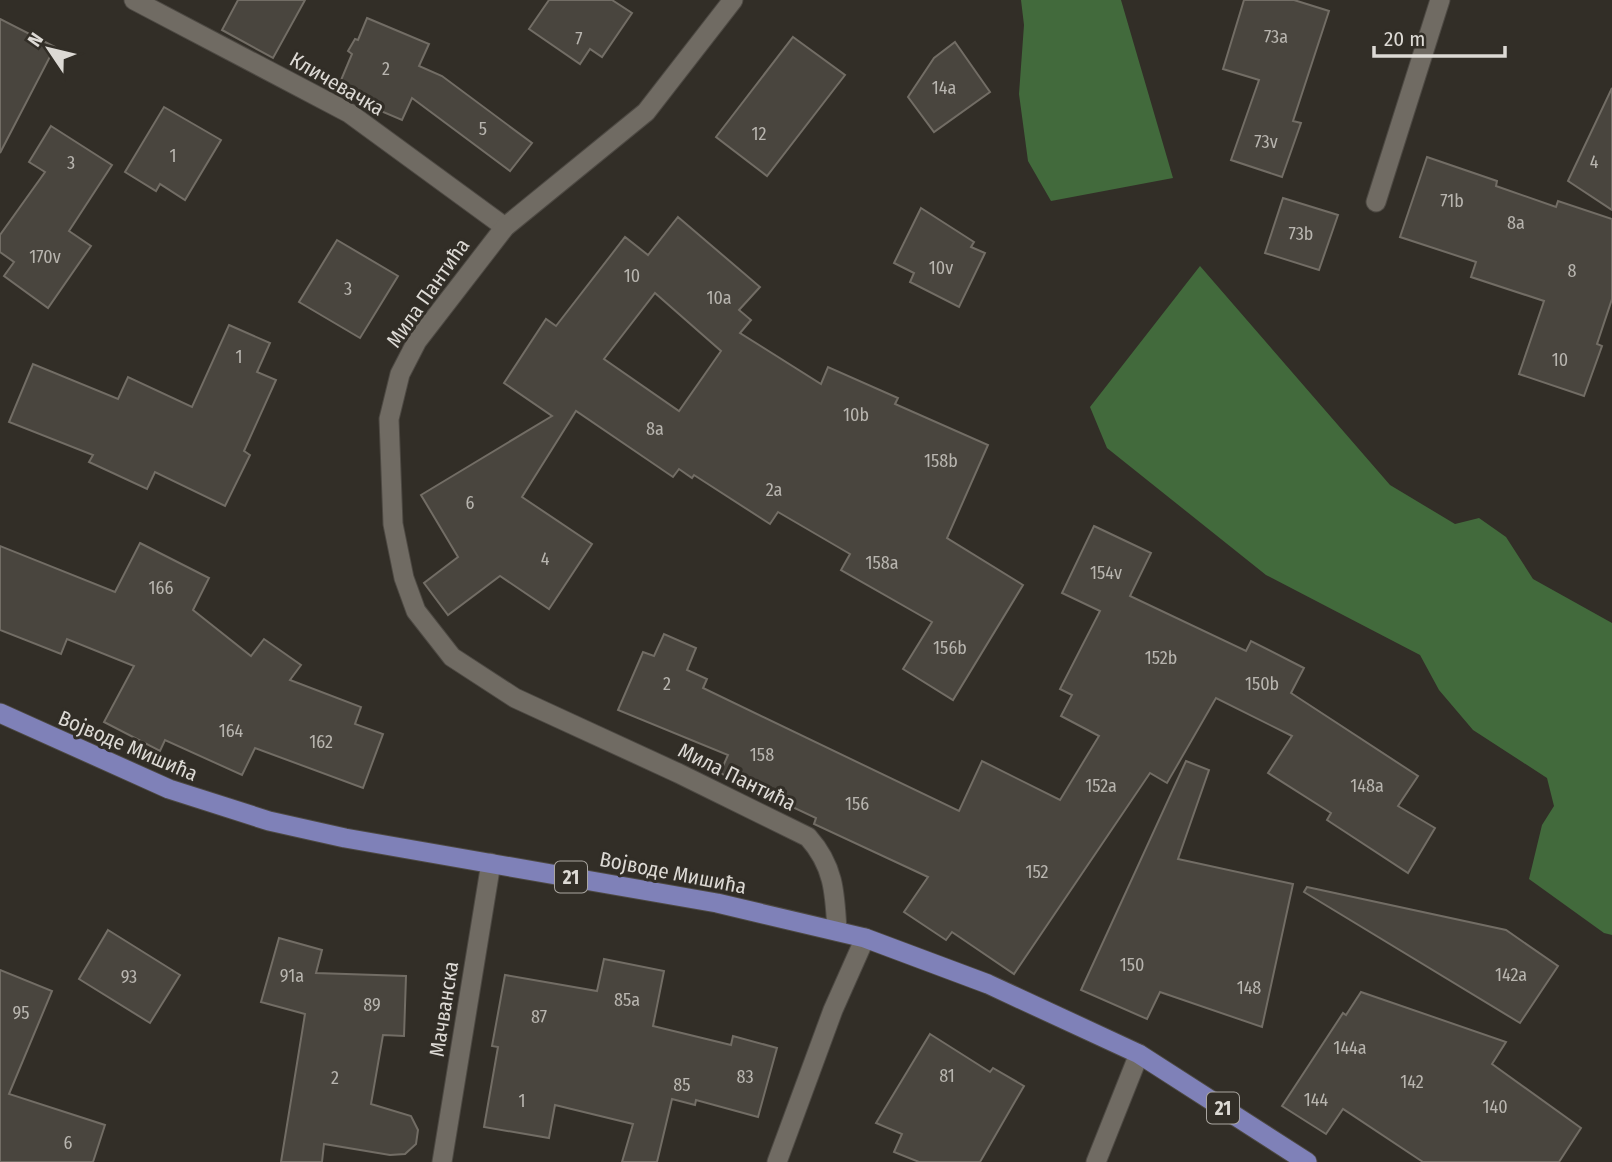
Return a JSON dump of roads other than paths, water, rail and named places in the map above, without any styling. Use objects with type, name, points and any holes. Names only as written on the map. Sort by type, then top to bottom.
[{"type":"main road","name":"Војводе Мишића","points":[[0,713],[111,765],[212,805],[345,838],[717,903],[866,938],[988,984],[1139,1054],[1307,1162]]},
{"type":"street","name":"Кличевачка","points":[[134,0],[349,113],[505,227]]},
{"type":"street","name":"Мила Пантића","points":[[733,0],[646,111],[505,227],[417,341],[400,374],[388,419],[393,524],[404,578],[416,611],[452,657],[514,698],[678,773],[808,837],[824,855],[830,873],[836,931]]},
{"type":"street","points":[[1376,202],[1440,0]]},
{"type":"street","name":"Мачванска","points":[[442,1162],[491,863]]},
{"type":"street","points":[[776,1162],[833,1010],[866,938]]},
{"type":"street","points":[[1096,1162],[1139,1054]]}]
